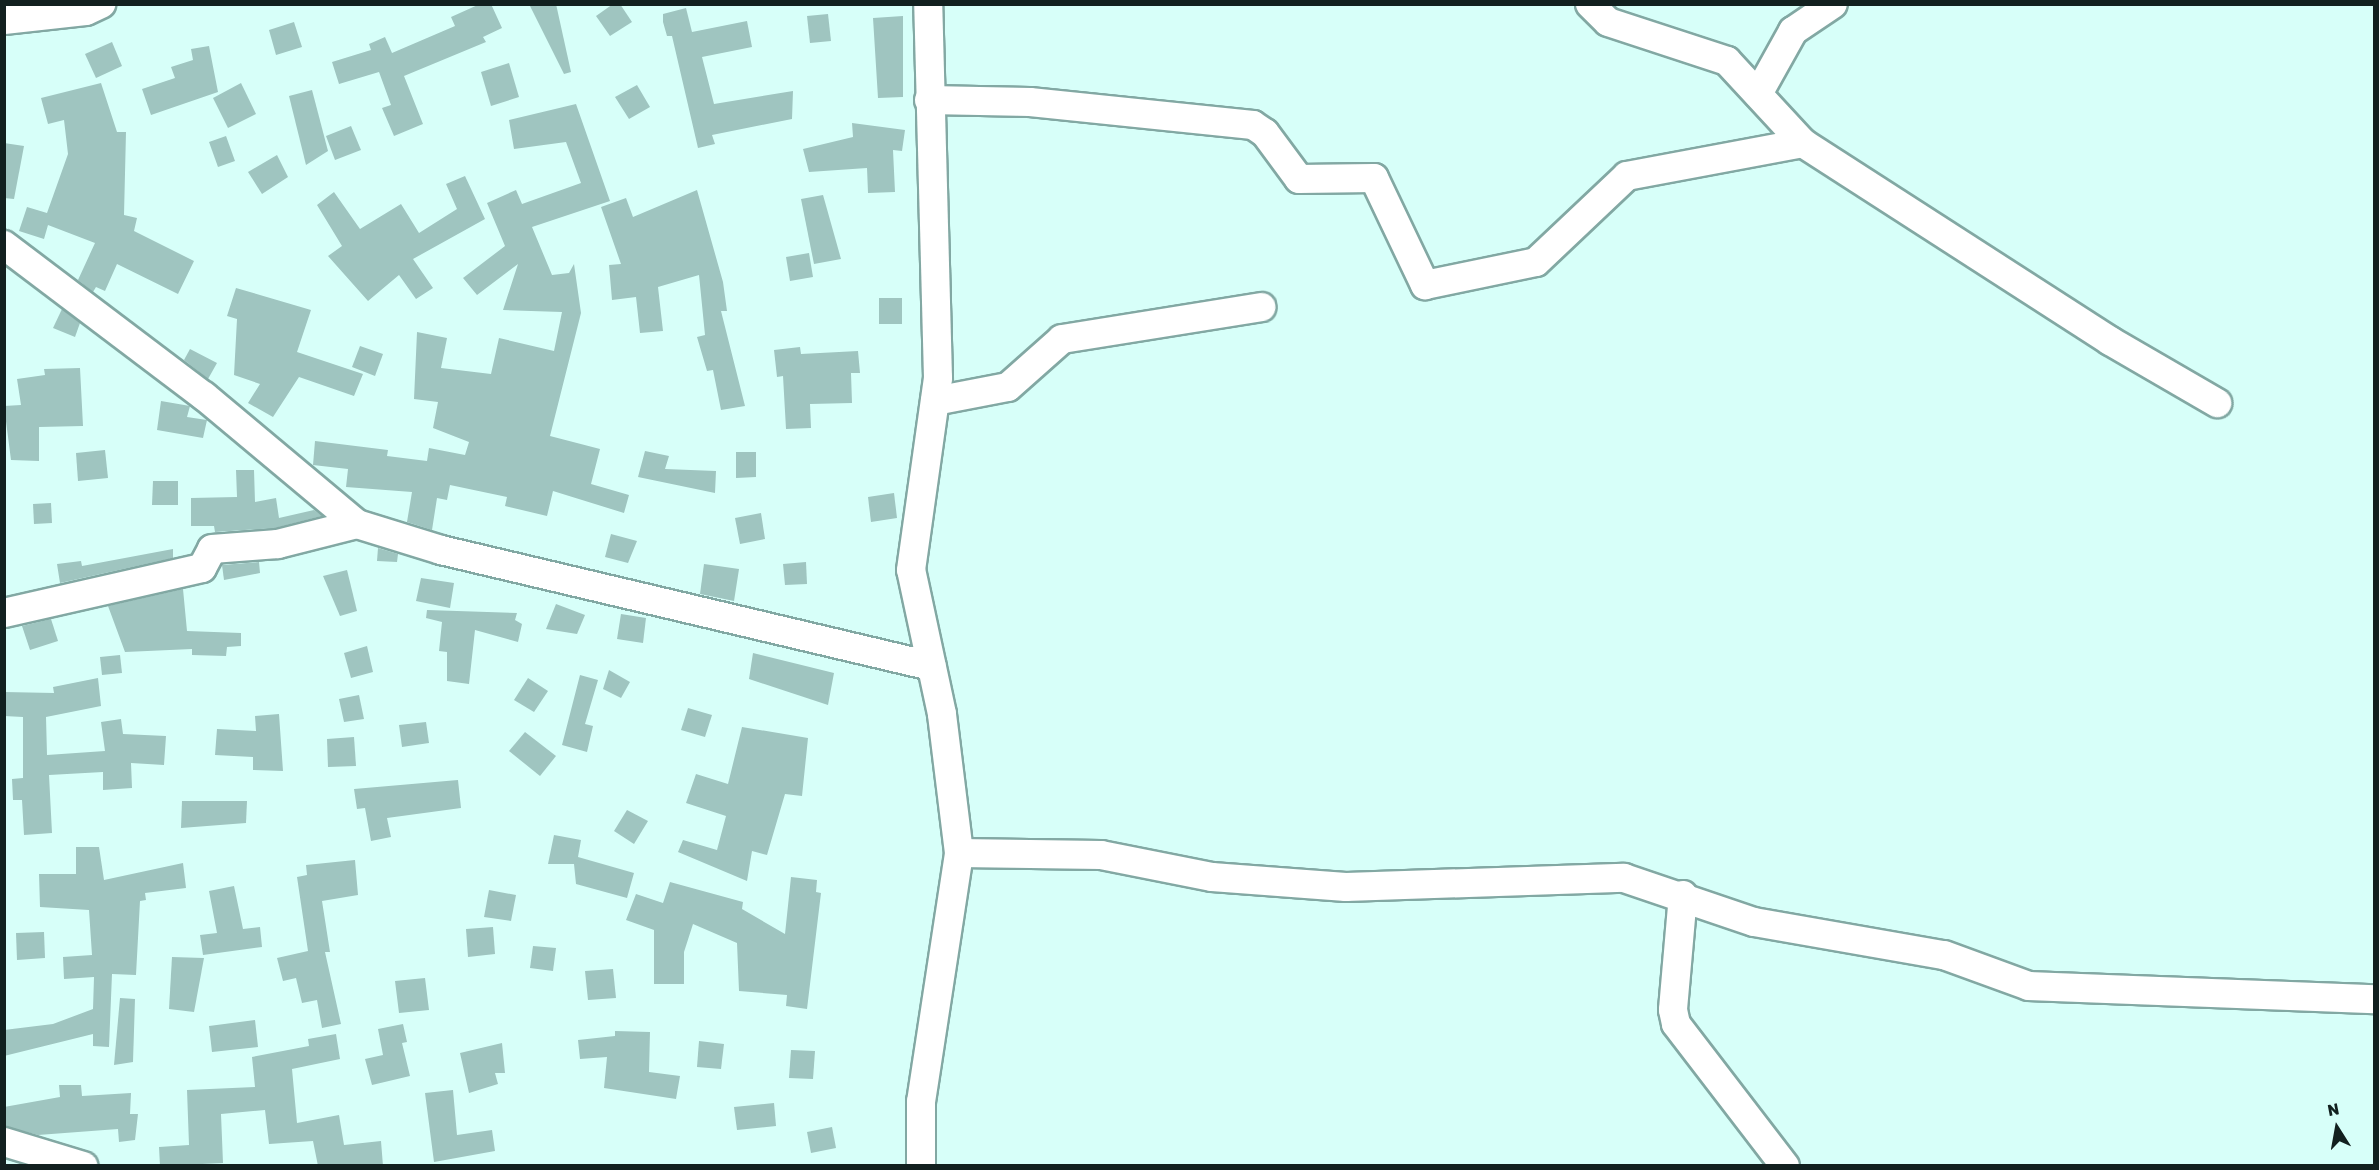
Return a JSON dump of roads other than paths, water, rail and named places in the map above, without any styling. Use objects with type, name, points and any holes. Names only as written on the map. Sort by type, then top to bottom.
[{"type":"street","points":[[4,20],[86,11],[101,4]]},
{"type":"street","points":[[921,1166],[921,1102],[959,853],[954,785],[911,570],[935,401],[928,4]]},
{"type":"street","points":[[1590,4],[1608,22],[1727,61],[1803,143],[2110,341],[2217,403]]},
{"type":"street","points":[[1758,94],[1793,31],[1833,4]]},
{"type":"street","points":[[929,100],[1030,102],[1252,125],[1265,133],[1299,179],[1374,178],[1425,285],[1536,262],[1627,176],[1803,143]]},
{"type":"street","points":[[4,245],[222,411],[357,524],[441,550],[931,666]]},
{"type":"street","points":[[935,401],[1008,387],[1062,339],[1262,307]]},
{"type":"street","points":[[4,613],[202,568],[212,549],[278,544],[357,524]]},
{"type":"street","points":[[959,853],[1101,855],[1212,877],[1346,887],[1624,879],[1683,895],[1786,930],[1944,956],[2053,989],[2374,999]]},
{"type":"street","points":[[1683,895],[1672,1010],[1676,1024],[1785,1166]]},
{"type":"street","points":[[4,1142],[84,1166]]}]
